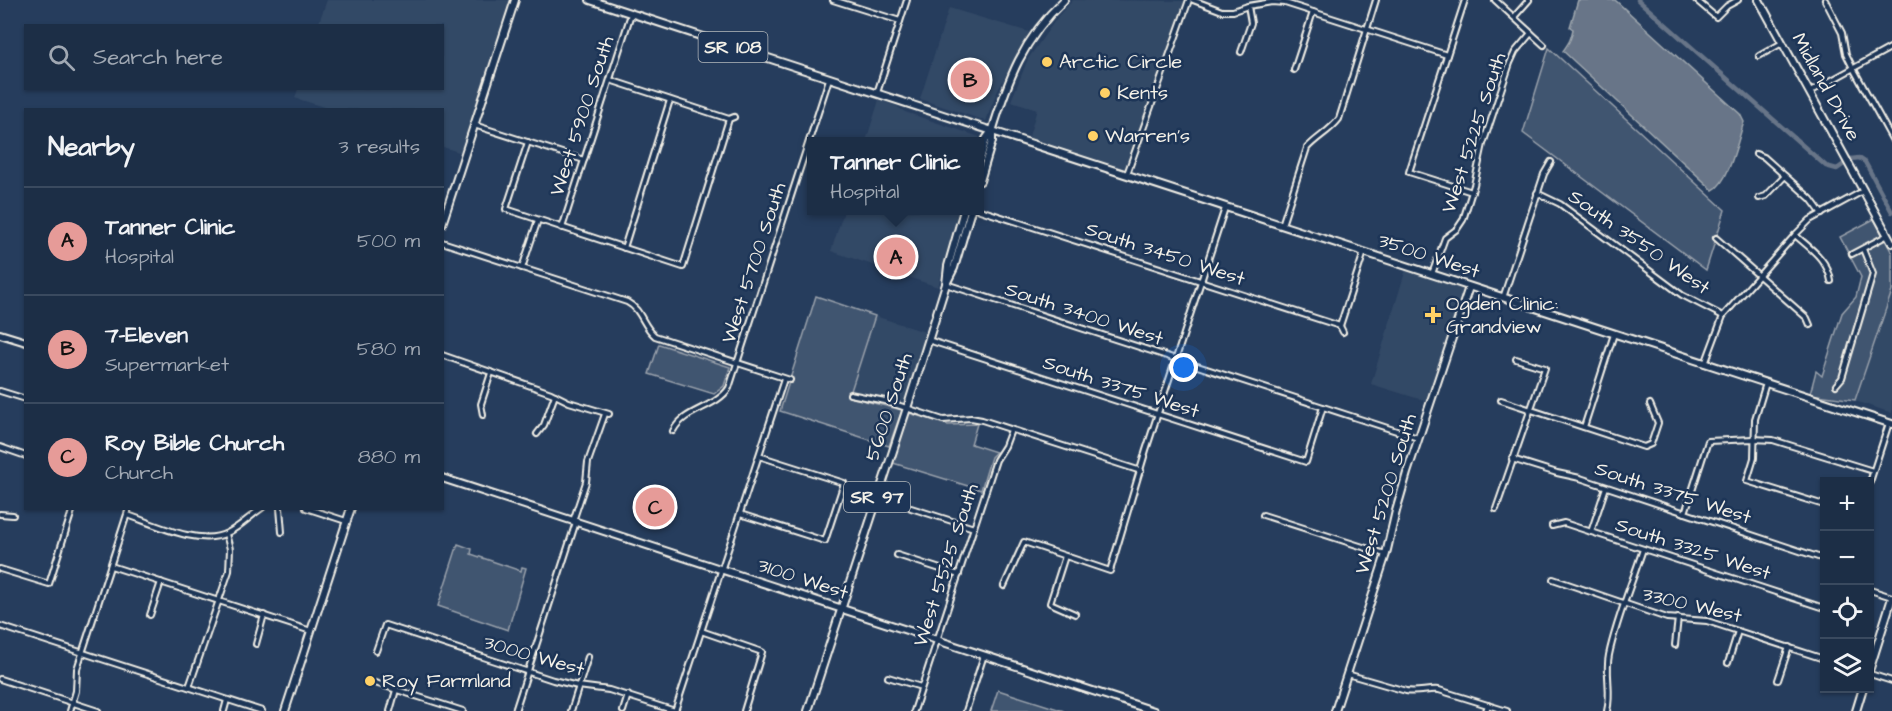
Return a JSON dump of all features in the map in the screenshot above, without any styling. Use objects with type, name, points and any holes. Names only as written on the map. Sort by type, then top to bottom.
[{"type":"main road","points":[[444,218],[514,0]]},
{"type":"main road","name":"SR 108","points":[[590,0],[1127,175]]},
{"type":"main road","points":[[984,168],[992,141],[992,132],[1015,66],[1035,33],[1064,0]]},
{"type":"main road","name":"Midland Drive","points":[[1760,0],[1892,243]]},
{"type":"main road","points":[[984,146],[992,132]]},
{"type":"main road","name":"3500 West","points":[[1127,175],[1890,424]]},
{"type":"main road","name":"5600 South","points":[[946,284],[948,266],[963,215]]},
{"type":"main road","name":"5600 South","points":[[808,711],[970,215]]},
{"type":"main road","name":"West 5200 South","points":[[1335,711],[1386,554],[1396,511],[1419,438],[1469,287]]},
{"type":"main road","points":[[0,334],[24,341]]},
{"type":"main road","name":"3100 West","points":[[444,479],[1154,711]]},
{"type":"main road","points":[[285,711],[350,510]]},
{"type":"main road","points":[[1874,653],[1892,598]]},
{"type":"main road","points":[[1856,711],[1861,693]]},
{"type":"street","points":[[833,0],[900,21]]},
{"type":"street","points":[[876,94],[907,0]]},
{"type":"street","points":[[1127,175],[1192,0],[1222,11],[1233,11],[1272,2],[1285,3],[1447,55]]},
{"type":"street","points":[[1282,226],[1307,148],[1332,128],[1339,119],[1376,0]]},
{"type":"street","points":[[1465,0],[1409,172],[1472,192]]},
{"type":"street","points":[[1496,0],[1544,45]]},
{"type":"street","points":[[1514,17],[1529,0]]},
{"type":"street","points":[[1696,0],[1716,17],[1726,6],[1738,0]]},
{"type":"street","points":[[1825,0],[1842,33],[1846,54],[1892,139]]},
{"type":"street","points":[[1241,52],[1251,22],[1248,6]]},
{"type":"street","points":[[1294,70],[1313,12]]},
{"type":"street","name":"West 5900 South","points":[[562,228],[631,14]]},
{"type":"street","name":"West 5225 South","points":[[1432,275],[1445,238],[1457,229],[1463,220],[1483,144],[1510,63],[1515,52],[1531,33]]},
{"type":"street","points":[[1759,56],[1783,43]]},
{"type":"street","points":[[1810,92],[1892,47]]},
{"type":"street","name":"West 5700 South","points":[[810,137],[829,79]]},
{"type":"street","points":[[528,142],[506,209],[683,267],[732,118],[610,80]]},
{"type":"street","points":[[624,248],[670,100]]},
{"type":"street","points":[[474,125],[584,160]]},
{"type":"street","name":"West 5700 South","points":[[673,431],[677,423],[726,392],[807,147]]},
{"type":"street","points":[[1756,154],[1764,157],[1811,199],[1822,214]]},
{"type":"street","points":[[1503,298],[1537,193],[1551,162]]},
{"type":"street","points":[[1759,198],[1766,196],[1785,176]]},
{"type":"street","points":[[1706,364],[1723,316],[1795,235],[1810,220],[1863,190]]},
{"type":"street","name":"South 3550 West","points":[[1537,193],[1560,204],[1682,295],[1723,316]]},
{"type":"street","points":[[1004,586],[1024,542],[1110,570],[1225,207]]},
{"type":"street","name":"South 3450 West","points":[[984,211],[1340,326]]},
{"type":"street","points":[[522,268],[538,220]]},
{"type":"street","points":[[1795,235],[1819,256],[1830,272],[1831,281]]},
{"type":"street","points":[[1852,254],[1887,235]]},
{"type":"street","points":[[1716,238],[1807,318],[1810,325]]},
{"type":"street","points":[[444,243],[627,302],[637,309],[646,326],[655,336],[787,380],[759,456],[675,711]]},
{"type":"street","points":[[1836,385],[1842,378],[1873,274],[1863,249]]},
{"type":"street","points":[[1343,332],[1340,326],[1364,252]]},
{"type":"street","name":"South 3400 West","points":[[946,284],[1419,438]]},
{"type":"street","points":[[1584,427],[1614,334]]},
{"type":"street","name":"South 3375 West","points":[[928,340],[1306,462],[1323,407]]},
{"type":"street","points":[[444,357],[607,414],[588,462],[586,482],[515,711]]},
{"type":"street","points":[[1496,509],[1545,368],[1516,359]]},
{"type":"street","points":[[483,415],[481,404],[491,373]]},
{"type":"street","points":[[1766,384],[1755,419],[1754,458],[1747,481],[1820,505]]},
{"type":"street","points":[[0,391],[24,398]]},
{"type":"street","points":[[850,394],[943,420],[971,418],[1141,471]]},
{"type":"street","points":[[537,434],[544,424],[555,395]]},
{"type":"street","points":[[1501,400],[1644,447],[1651,444],[1658,423],[1650,404]]},
{"type":"street","points":[[1871,477],[1890,424]]},
{"type":"street","name":"West 5525 South","points":[[914,711],[996,460],[1011,430]]},
{"type":"street","points":[[1685,513],[1708,441],[1773,440],[1873,471]]},
{"type":"street","points":[[0,447],[24,455]]},
{"type":"street","points":[[740,514],[825,541],[843,483],[759,456]]},
{"type":"street","name":"South 3375 West","points":[[1512,459],[1606,487],[1820,558]]},
{"type":"street","points":[[1591,532],[1606,487]]},
{"type":"street","points":[[911,508],[974,528]]},
{"type":"street","points":[[0,569],[49,584],[72,510]]},
{"type":"street","points":[[70,711],[76,691],[77,669],[129,510]]},
{"type":"street","points":[[128,514],[186,535],[202,537],[226,534],[259,510]]},
{"type":"street","points":[[280,510],[282,532]]},
{"type":"street","points":[[312,510],[347,522]]},
{"type":"street","points":[[0,514],[13,515]]},
{"type":"street","points":[[1263,515],[1386,554]]},
{"type":"street","name":"South 3325 West","points":[[1552,526],[1564,523],[1820,607]]},
{"type":"street","points":[[189,687],[231,559],[226,534]]},
{"type":"street","points":[[1607,711],[1610,698],[1609,655],[1643,549]]},
{"type":"street","points":[[897,555],[959,575]]},
{"type":"street","points":[[1065,556],[1050,603],[1075,614]]},
{"type":"street","points":[[111,566],[311,630]]},
{"type":"street","name":"3300 West","points":[[1553,579],[1667,618],[1707,621],[1820,658]]},
{"type":"street","points":[[150,615],[161,582]]},
{"type":"street","points":[[1874,592],[1892,598]]},
{"type":"street","points":[[256,644],[264,615]]},
{"type":"street","points":[[1675,645],[1678,618]]},
{"type":"street","name":"3000 West","points":[[376,651],[385,625],[527,671],[578,686],[628,695],[675,711]]},
{"type":"street","points":[[0,626],[262,711]]},
{"type":"street","points":[[1728,663],[1738,631]]},
{"type":"street","points":[[701,632],[762,652],[744,711]]},
{"type":"street","points":[[1778,680],[1789,647]]},
{"type":"street","points":[[966,711],[984,655]]},
{"type":"street","points":[[571,711],[588,657]]},
{"type":"street","points":[[1347,674],[1406,692],[1439,690],[1508,711]]},
{"type":"street","points":[[1874,676],[1892,681]]},
{"type":"street","points":[[888,677],[921,687]]},
{"type":"street","points":[[0,679],[98,711]]},
{"type":"street","points":[[375,683],[447,709],[463,711]]},
{"type":"street","points":[[390,711],[396,690]]},
{"type":"street","points":[[623,711],[628,695]]},
{"type":"street","points":[[224,711],[227,700]]},
{"type":"street","points":[[1486,711],[1488,705]]},
{"type":"shaded area","points":[[327,0],[511,0],[462,153],[444,147],[444,108],[327,108],[295,98],[298,90],[444,90],[444,24],[318,24]]},
{"type":"shaded area","points":[[1073,0],[1185,1],[1127,173],[1028,140],[1037,109],[1011,101],[1028,59],[1059,15]]},
{"type":"shaded area","points":[[1578,0],[1615,0],[1740,114],[1744,122],[1732,160],[1719,186],[1713,190],[1563,51],[1572,35],[1573,29],[1570,27]]},
{"type":"shaded area","points":[[949,8],[1029,32],[996,94],[986,121],[920,99]]},
{"type":"shaded area","points":[[1549,48],[1725,210],[1706,270],[1523,133]]},
{"type":"shaded area","points":[[879,100],[905,112],[980,137],[867,137]]},
{"type":"shaded area","points":[[843,215],[957,215],[938,287],[831,251]]},
{"type":"shaded area","points":[[1874,219],[1892,253],[1892,291],[1855,400],[1810,394],[1816,371],[1822,376],[1842,313],[1856,297],[1861,277],[1840,237]]},
{"type":"shaded area","points":[[1406,269],[1469,289],[1432,403],[1371,384]]},
{"type":"shaded area","points":[[1892,291],[1892,413],[1855,401]]},
{"type":"shaded area","points":[[816,296],[875,316],[849,397],[902,410],[889,446],[780,411]]},
{"type":"shaded area","points":[[875,316],[928,333],[904,404],[851,391]]},
{"type":"shaded area","points":[[659,344],[730,367],[724,386],[714,394],[649,374]]},
{"type":"shaded area","points":[[909,413],[948,425],[977,424],[971,444],[996,452],[991,457],[981,490],[893,463]]},
{"type":"shaded area","points":[[458,544],[472,549],[471,554],[521,571],[522,567],[526,568],[508,630],[438,606]]},
{"type":"shaded area","points":[[998,690],[1064,711],[991,711]]},
{"type":"waterway","points":[[1638,0],[1826,166],[1837,169],[1851,159],[1859,158],[1865,162],[1892,212]]},
{"type":"place","name":"Arctic Circle","points":[[1047,62]]},
{"type":"place","name":"7-Eleven","points":[[970,80]]},
{"type":"place","name":"Kents","points":[[1105,93]]},
{"type":"place","name":"Warren's","points":[[1093,136]]},
{"type":"place","name":"Tanner Clinic","points":[[896,257]]},
{"type":"place","name":"Ogden Clinic: Grandview","points":[[1433,315]]},
{"type":"place","name":"Roy Bible Church","points":[[655,507]]},
{"type":"place","name":"Roy Farmland","points":[[370,681]]}]
